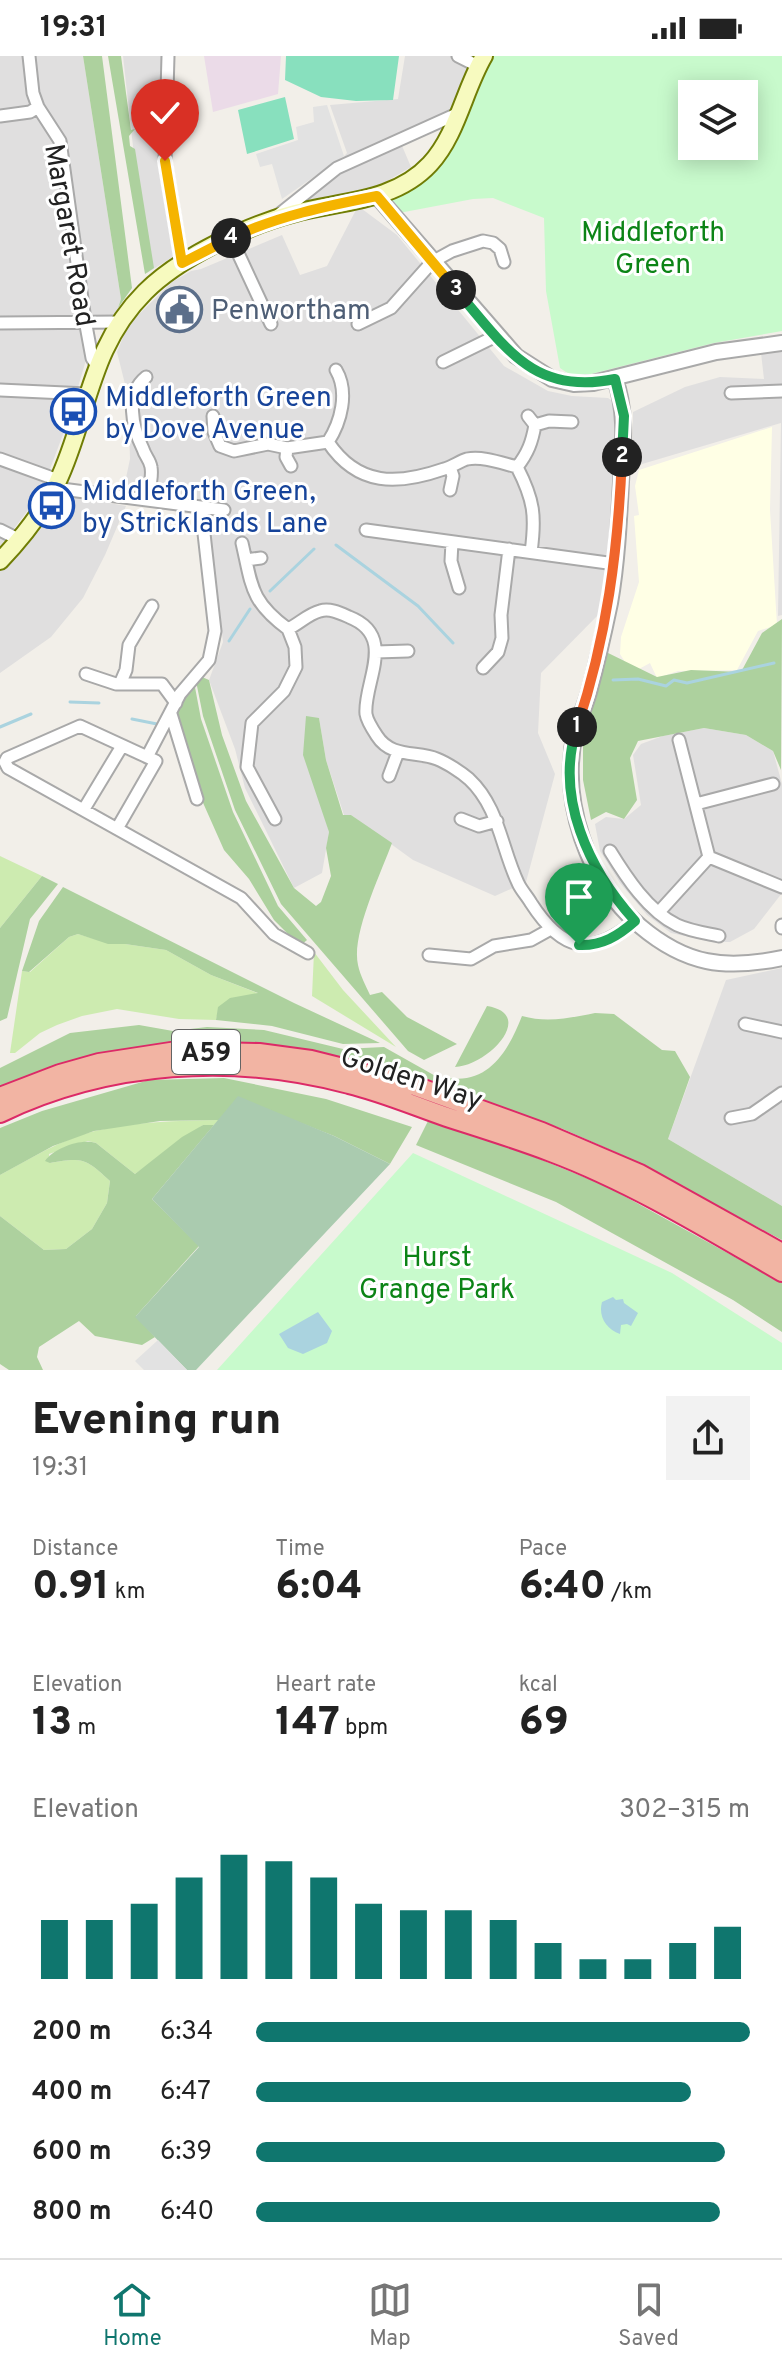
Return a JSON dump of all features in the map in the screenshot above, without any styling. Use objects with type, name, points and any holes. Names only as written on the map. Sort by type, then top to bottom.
[{"type":"highway","name":"Golden Way","points":[[0,1097],[99,1063],[177,1051],[259,1053],[311,1060],[415,1086],[542,1132],[640,1174],[782,1253]]},
{"type":"highway","name":"Golden Way","points":[[0,1113],[56,1090],[155,1067],[187,1065],[267,1069],[311,1075],[351,1084],[552,1153],[620,1184],[782,1272]]},
{"type":"main road","points":[[0,561],[20,540],[56,484],[97,366],[120,322],[146,291],[182,263],[274,219],[377,196],[400,187],[431,163],[445,143],[481,61]]},
{"type":"street","name":"Margaret Road","points":[[29,56],[33,93],[38,107],[60,141],[85,320],[92,358],[97,366]]},
{"type":"street","points":[[168,56],[165,161],[182,263]]},
{"type":"street","points":[[458,56],[481,61]]},
{"type":"street","name":"Margaret Road","points":[[0,116],[30,112],[38,107]]},
{"type":"street","points":[[274,219],[337,168],[459,113]]},
{"type":"street","points":[[377,196],[496,336],[529,366],[552,379],[574,384],[615,379],[716,352],[782,343]]},
{"type":"street","points":[[231,238],[271,324]]},
{"type":"street","points":[[358,324],[391,308],[432,262],[452,251],[483,241],[493,243],[500,249],[504,262]]},
{"type":"street","points":[[0,323],[120,322]]},
{"type":"street","points":[[443,362],[496,336]]},
{"type":"street","points":[[213,416],[214,432],[220,446],[234,451],[268,444],[287,448],[328,442],[337,429],[341,410],[343,382],[336,370]]},
{"type":"street","points":[[146,377],[138,383],[133,394],[133,408],[136,433],[150,463],[147,499]]},
{"type":"street","points":[[615,379],[624,416],[615,564],[610,604],[589,691],[575,733],[571,765],[579,828],[589,857],[613,897],[664,945],[705,961],[743,965],[782,958]]},
{"type":"street","points":[[0,390],[87,394]]},
{"type":"street","points":[[731,393],[782,391]]},
{"type":"street","points":[[517,467],[528,454],[532,420],[572,422]]},
{"type":"street","points":[[328,442],[347,465],[374,479],[399,480],[450,467],[467,459],[517,467]]},
{"type":"street","points":[[287,448],[286,457],[291,466]]},
{"type":"street","points":[[0,459],[56,484],[224,510]]},
{"type":"street","points":[[450,467],[453,476],[450,490]]},
{"type":"street","points":[[517,467],[530,492],[535,520],[531,552]]},
{"type":"street","points":[[147,757],[180,694],[209,660],[215,631],[201,507]]},
{"type":"street","points":[[0,530],[20,540]]},
{"type":"street","points":[[366,530],[615,564]]},
{"type":"street","points":[[452,542],[451,561],[459,588]]},
{"type":"street","points":[[242,543],[252,593],[288,629],[295,647],[296,667],[284,691],[252,723],[247,767],[275,819]]},
{"type":"street","points":[[483,668],[498,652],[502,638],[509,549]]},
{"type":"street","points":[[246,560],[261,558]]},
{"type":"street","points":[[120,684],[126,670],[129,645],[152,606]]},
{"type":"street","points":[[288,629],[312,614],[329,610],[354,619],[369,632],[376,652],[366,717],[379,740],[398,752],[437,759],[468,778],[488,802],[518,884],[549,930],[569,942],[589,945],[618,935],[635,921]]},
{"type":"street","points":[[376,652],[408,651]]},
{"type":"street","points":[[86,674],[120,684],[162,684],[168,689],[197,799]]},
{"type":"street","points":[[118,827],[156,761],[80,726],[13,753],[2,763],[241,898],[274,934],[308,953]]},
{"type":"street","points":[[679,740],[709,857]]},
{"type":"street","points":[[84,809],[122,746]]},
{"type":"street","points":[[389,776],[398,752]]},
{"type":"street","points":[[696,804],[773,784]]},
{"type":"street","points":[[461,819],[479,826],[497,821]]},
{"type":"street","points":[[610,851],[625,876],[659,912],[675,924],[719,936]]},
{"type":"street","points":[[709,857],[782,887]]},
{"type":"street","points":[[659,912],[709,857]]},
{"type":"street","points":[[429,955],[471,959],[494,946],[531,940],[549,930]]},
{"type":"street","points":[[745,1024],[782,1032]]},
{"type":"street","points":[[731,1118],[752,1114],[782,1093]]},
{"type":"shaded area","points":[[0,56],[83,56],[121,299],[115,318],[82,323],[86,360],[68,421],[41,493],[0,547]]},
{"type":"shaded area","points":[[123,56],[166,56],[170,186],[179,253],[147,273]]},
{"type":"shaded area","points":[[204,56],[281,56],[278,94],[213,112]]},
{"type":"shaded area","points":[[405,56],[475,56],[451,110],[397,134],[411,167],[375,188],[294,210],[347,153],[330,105],[398,99]]},
{"type":"shaded area","points":[[327,105],[344,156],[282,199],[272,164],[260,167],[256,154],[298,140],[296,127],[314,122],[313,107]]},
{"type":"shaded area","points":[[358,206],[397,235],[504,366],[548,391],[608,398],[618,410],[610,552],[599,614],[541,673],[538,733],[555,774],[526,882],[495,896],[413,860],[351,815],[344,815],[326,760],[319,718],[319,797],[329,832],[322,873],[294,888],[245,788],[235,749],[209,680],[223,642],[204,501],[123,492],[130,459],[128,396],[117,352],[128,325],[172,282],[191,271],[282,235],[300,275],[327,266]]},
{"type":"shaded area","points":[[782,351],[782,615],[778,616],[781,423],[632,467],[633,412],[685,387],[720,377],[764,379],[761,353]]},
{"type":"shaded area","points":[[772,427],[770,510],[777,625],[758,631],[737,670],[678,671],[657,678],[650,663],[639,669],[625,662],[620,654],[621,637],[639,582],[634,516],[639,515],[635,486],[639,470]]},
{"type":"shaded area","points":[[58,494],[126,506],[83,598],[51,637],[0,673],[0,570]]},
{"type":"shaded area","points":[[704,728],[746,735],[773,751],[782,784],[782,893],[754,929],[730,942],[713,942],[671,933],[647,915],[620,883],[600,851],[595,824],[606,817],[624,819],[641,805],[633,755],[641,744]]},
{"type":"shaded area","points":[[782,968],[782,1206],[668,1139],[726,980]]},
{"type":"shaded area","points":[[238,1096],[334,1136],[390,1164],[196,1370],[187,1370],[135,1317],[199,1247],[152,1199]]},
{"type":"shaded area","points":[[158,1340],[187,1370],[144,1370],[135,1361]]},
{"type":"green space","points":[[83,56],[102,56],[132,288],[118,308],[121,299]]},
{"type":"green space","points":[[108,56],[121,56],[131,130],[135,129],[129,136],[130,146],[135,149],[154,268],[145,274]]},
{"type":"green space","points":[[286,56],[399,56],[393,100],[356,101],[321,97],[285,80]]},
{"type":"green space","name":"Middleforth Green","points":[[491,56],[782,56],[782,331],[714,343],[587,375],[569,374],[560,368],[546,291],[544,218],[493,198],[399,213],[391,203],[394,197],[427,174]]},
{"type":"green space","points":[[285,97],[294,139],[247,154],[238,110]]},
{"type":"green space","points":[[782,619],[781,770],[773,751],[746,735],[704,728],[638,741],[630,758],[637,800],[624,819],[606,812],[591,820],[583,780],[583,726],[602,650],[657,677],[691,670],[741,672],[762,633]]},
{"type":"green space","points":[[202,677],[209,680],[222,735],[246,801],[294,888],[316,906],[321,902],[331,876],[326,848],[329,832],[303,755],[306,716],[319,718],[326,760],[343,815],[351,815],[392,843],[368,904],[359,938],[358,965],[363,980],[370,995],[382,992],[407,1017],[457,1044],[424,1060],[408,1051],[281,904],[235,810],[203,716],[196,681]]},
{"type":"green space","points":[[194,682],[201,719],[233,812],[278,906],[307,940],[300,946],[274,920],[249,879],[224,850],[200,796],[174,713]]},
{"type":"green space","points":[[0,856],[42,876],[0,928]]},
{"type":"green space","points":[[42,876],[58,884],[30,919],[7,1018],[0,1021],[0,928]]},
{"type":"green space","points":[[63,887],[380,1043],[343,1044],[272,1026],[216,1020],[218,1007],[230,998],[258,993],[211,975],[166,950],[108,944],[78,934],[69,937],[29,972],[22,971],[39,921]]},
{"type":"green space","points":[[78,934],[108,943],[166,950],[211,975],[260,994],[219,1007],[216,1020],[179,1019],[117,1009],[82,1016],[40,1033],[15,1053],[10,1053],[22,971],[30,972],[69,937]]},
{"type":"green space","points":[[314,952],[343,990],[396,1047],[312,996]]},
{"type":"green space","points":[[487,1006],[501,1011],[508,1019],[508,1029],[493,1049],[481,1058],[455,1067]]},
{"type":"green space","points":[[595,1013],[614,1014],[662,1050],[675,1051],[690,1077],[668,1139],[782,1206],[782,1240],[622,1155],[563,1129],[443,1088],[449,1078],[476,1075],[496,1062],[522,1016],[549,1019]]},
{"type":"green space","points":[[139,1025],[173,1031],[207,1027],[264,1030],[343,1049],[384,1047],[439,1078],[435,1085],[403,1073],[343,1058],[276,1048],[0,1088],[0,1068],[70,1033]]},
{"type":"green space","points":[[224,1078],[326,1099],[412,1127],[390,1164],[334,1136],[273,1112],[219,1120],[160,1121],[94,1131],[53,1146],[0,1175],[0,1128],[42,1111],[149,1080]]},
{"type":"green space","points":[[431,1115],[606,1186],[782,1283],[782,1332],[733,1300],[556,1202],[416,1145]]},
{"type":"green space","points":[[219,1120],[214,1125],[203,1125],[135,1174],[96,1143],[88,1141],[49,1154],[50,1163],[77,1160],[95,1168],[110,1181],[107,1203],[92,1229],[66,1249],[44,1250],[0,1216],[0,1175],[58,1144],[125,1125]]},
{"type":"green space","points":[[203,1125],[214,1125],[152,1199],[199,1246],[136,1316],[155,1337],[142,1345],[95,1336],[79,1321],[39,1347],[37,1357],[43,1370],[9,1370],[0,1364],[0,1216],[44,1250],[66,1249],[92,1229],[107,1203],[110,1181],[95,1168],[77,1160],[50,1163],[45,1161],[49,1156],[76,1143],[96,1143],[135,1174],[182,1137]]},
{"type":"green space","name":"Hurst Grange Park","points":[[413,1153],[672,1273],[782,1343],[782,1370],[217,1370]]},
{"type":"water","points":[[613,1297],[623,1299],[638,1313],[631,1326],[621,1325],[620,1334],[607,1325],[601,1312],[602,1302]]},
{"type":"water","points":[[318,1312],[332,1331],[327,1343],[303,1354],[288,1348],[279,1334]]},
{"type":"waterway","points":[[336,545],[418,606],[453,643]]},
{"type":"waterway","points":[[270,591],[314,549]]},
{"type":"waterway","points":[[229,641],[250,609]]},
{"type":"waterway","points":[[613,680],[638,679],[666,686],[674,680],[687,683],[774,663]]},
{"type":"waterway","points":[[70,702],[99,703]]},
{"type":"waterway","points":[[0,727],[31,714]]},
{"type":"waterway","points":[[132,719],[157,724]]},
{"type":"place","name":"Penwortham","points":[[180,309]]},
{"type":"place","name":"Middleforth Green by Dove Avenue","points":[[74,412]]},
{"type":"place","name":"Middleforth Green, by Stricklands Lane","points":[[51,506]]},
{"type":"route","points":[[165,161],[182,263],[274,219],[377,196],[496,336],[529,366],[552,379],[567,383],[615,379],[624,416],[615,564],[610,604],[589,691],[575,733],[571,765],[579,828],[589,857],[613,897],[635,921],[602,943],[579,945]]}]
